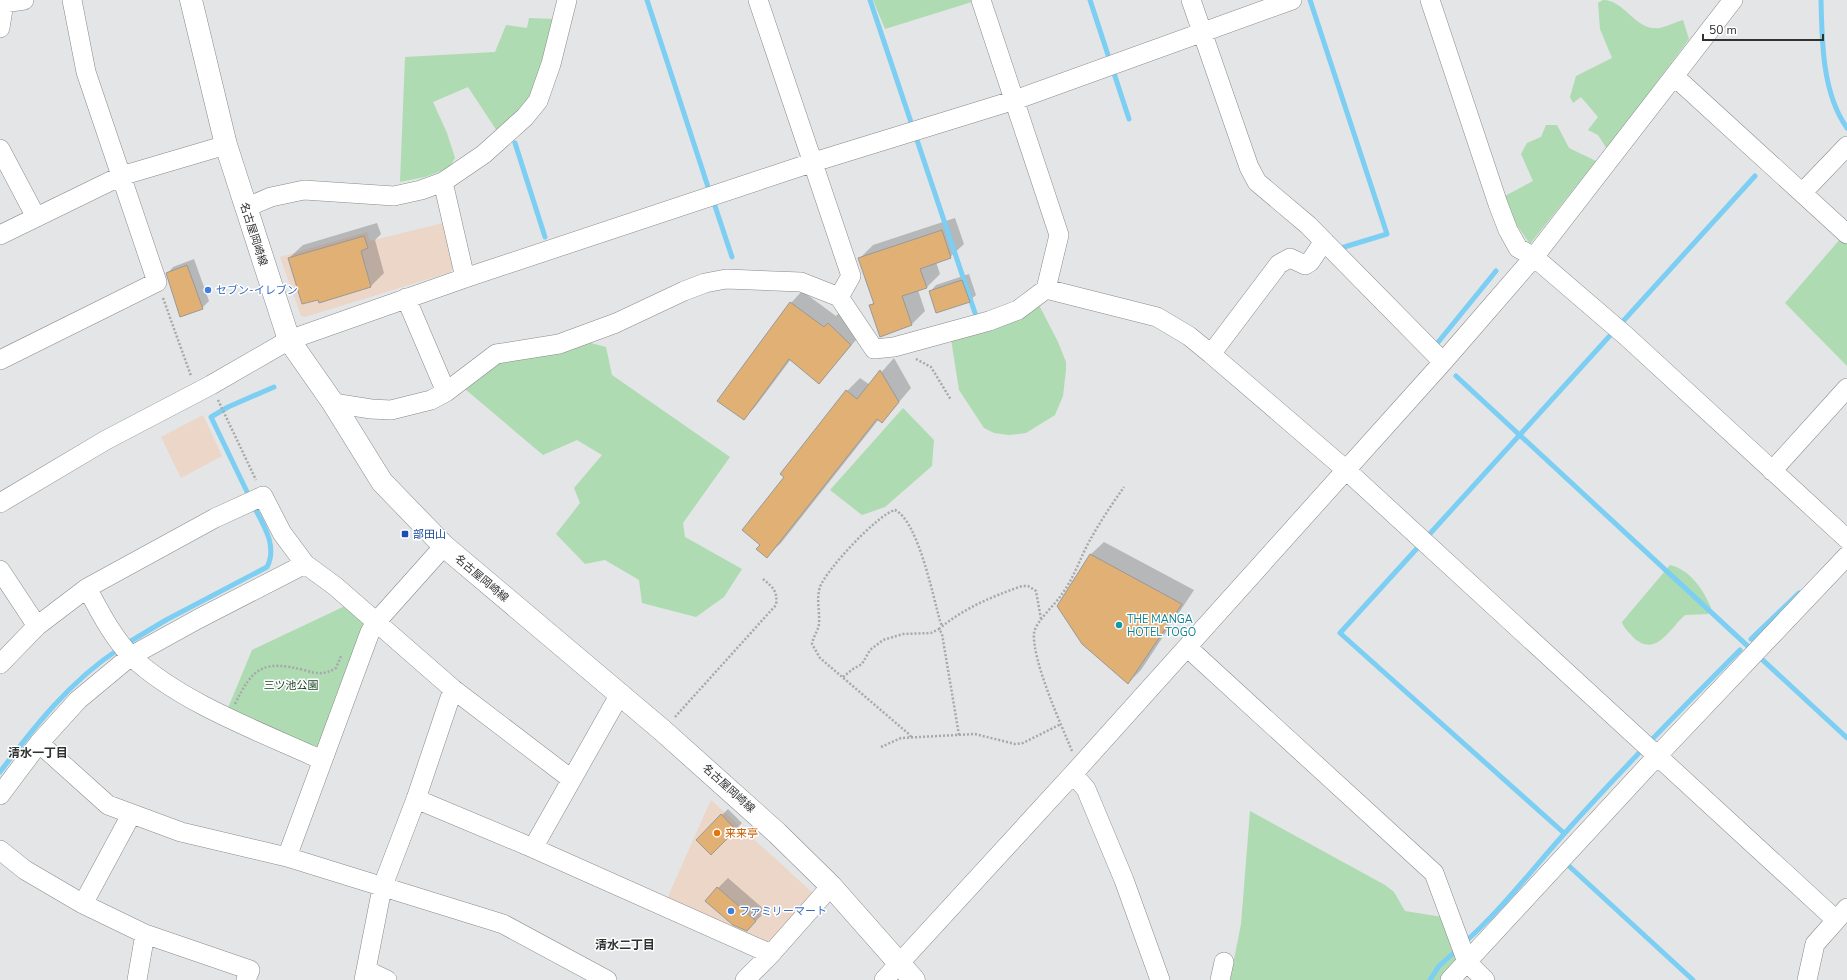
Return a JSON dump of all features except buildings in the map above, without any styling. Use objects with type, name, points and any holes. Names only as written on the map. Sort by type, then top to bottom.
[{"type":"main road","name":"名古屋岡崎線","points":[[191,0],[226,145],[245,208],[289,340],[333,404],[382,482],[444,546],[662,730],[778,833],[831,886],[914,980]]},
{"type":"street","points":[[0,28],[4,3],[24,0]]},
{"type":"street","points":[[0,360],[157,282],[86,72],[72,0]]},
{"type":"street","points":[[245,208],[271,197],[304,190],[394,196],[421,190],[443,182],[484,154],[525,117],[538,101],[551,64],[567,0]]},
{"type":"street","points":[[758,0],[814,162],[851,276],[840,297]]},
{"type":"street","points":[[333,404],[391,410],[431,400],[446,392],[496,354],[559,344],[616,323],[659,302],[705,283],[726,279],[801,282],[840,297],[874,349],[890,347],[989,321],[1018,310],[1046,289],[1059,235],[981,0]]},
{"type":"street","points":[[1191,0],[1248,167],[1257,182],[1308,225],[1443,362]]},
{"type":"street","points":[[0,504],[106,440],[204,389],[289,340],[406,298],[814,162],[1015,100],[1292,0]]},
{"type":"street","points":[[1430,0],[1508,230],[1518,248],[1534,257],[1626,336],[1847,539]]},
{"type":"street","points":[[884,980],[1078,769],[1345,469],[1443,362],[1534,257],[1733,0]]},
{"type":"street","points":[[1674,76],[1847,234]]},
{"type":"street","points":[[0,235],[121,176],[226,145]]},
{"type":"street","points":[[1802,193],[1847,146]]},
{"type":"street","points":[[0,149],[36,217]]},
{"type":"street","points":[[443,182],[465,278]]},
{"type":"street","points":[[1211,354],[1279,264],[1290,258],[1306,265],[1324,241]]},
{"type":"street","points":[[1046,289],[1156,317],[1189,336],[1345,469],[1658,754],[1842,914],[1815,944],[1807,980]]},
{"type":"street","points":[[406,298],[446,392]]},
{"type":"street","points":[[1772,471],[1847,388]]},
{"type":"street","points":[[0,664],[37,626],[87,588],[215,518],[263,496],[282,533],[305,564],[335,586],[377,621],[454,689],[571,778]]},
{"type":"street","points":[[287,857],[370,632],[377,621],[444,546]]},
{"type":"street","points":[[1450,980],[1658,754],[1847,556]]},
{"type":"street","points":[[0,795],[39,742],[78,700],[131,656],[198,619],[305,564]]},
{"type":"street","points":[[0,570],[37,626]]},
{"type":"street","points":[[87,588],[107,625],[131,656],[162,681],[196,701],[322,760]]},
{"type":"street","points":[[1187,647],[1434,873],[1467,962],[1486,980]]},
{"type":"street","points":[[387,980],[365,975],[382,888],[416,799],[454,689]]},
{"type":"street","points":[[533,848],[571,778],[620,694]]},
{"type":"street","points":[[39,742],[108,805],[131,815],[181,832],[287,857],[382,888],[502,924],[607,980]]},
{"type":"street","points":[[1078,769],[1124,880],[1160,980]]},
{"type":"street","points":[[416,799],[533,848],[771,954]]},
{"type":"street","points":[[83,904],[131,815]]},
{"type":"street","points":[[0,850],[25,870],[83,904],[145,934],[250,970],[246,980]]},
{"type":"street","points":[[746,980],[831,886]]},
{"type":"street","points":[[137,980],[145,934]]},
{"type":"street","points":[[1220,980],[1224,962]]},
{"type":"path","points":[[157,282],[204,389],[263,496]]},
{"type":"path","points":[[890,347],[895,352],[916,359],[931,368],[951,400]]},
{"type":"path","points":[[1078,769],[1040,667],[1035,644],[1036,625],[1052,608],[1063,593],[1074,575],[1089,541],[1124,487]]},
{"type":"path","points":[[911,738],[910,735],[820,658],[812,644],[812,638],[819,625],[818,596],[820,588],[824,579],[851,546],[886,514],[895,510],[903,516],[924,559],[942,626]]},
{"type":"path","points":[[662,730],[688,704],[776,605],[778,596],[776,590],[764,579]]},
{"type":"path","points":[[843,678],[853,669],[862,664],[870,650],[883,640],[903,634],[931,633],[949,620],[984,600],[1028,586],[1036,591],[1038,596],[1041,619]]},
{"type":"path","points":[[938,629],[942,634],[959,735]]},
{"type":"path","points":[[229,717],[245,684],[256,671],[267,666],[279,666],[320,675],[336,668],[343,651]]},
{"type":"path","points":[[881,747],[901,738],[959,735],[983,735],[1015,744],[1023,743],[1061,724]]},
{"type":"shaded area","points":[[443,223],[454,260],[451,272],[305,317],[301,316],[280,257],[367,232],[370,241]]},
{"type":"shaded area","points":[[203,415],[222,456],[181,478],[161,437]]},
{"type":"shaded area","points":[[711,800],[815,895],[773,944],[764,944],[667,899]]},
{"type":"green space","points":[[873,0],[974,0],[975,1],[885,29]]},
{"type":"green space","points":[[1603,0],[1611,1],[1618,5],[1637,21],[1652,28],[1660,28],[1683,20],[1689,39],[1607,149],[1598,135],[1588,130],[1598,117],[1581,97],[1573,103],[1570,97],[1576,76],[1612,58],[1600,29],[1598,3]]},
{"type":"green space","points":[[529,18],[556,19],[538,84],[521,110],[497,131],[468,87],[433,102],[447,133],[455,158],[449,168],[425,177],[400,182],[405,57],[495,52],[506,25],[527,28]]},
{"type":"green space","points":[[1546,125],[1557,125],[1569,148],[1596,161],[1530,244],[1514,221],[1503,197],[1533,181],[1521,154],[1527,143],[1541,137]]},
{"type":"green space","points":[[1841,238],[1847,243],[1847,366],[1785,303]]},
{"type":"green space","points":[[1038,303],[1058,342],[1066,362],[1063,396],[1055,415],[1026,433],[1009,435],[994,433],[984,428],[959,390],[951,339]]},
{"type":"green space","points":[[587,342],[606,347],[612,375],[730,457],[683,523],[685,537],[742,569],[724,597],[696,617],[642,603],[639,580],[605,560],[585,564],[556,534],[580,503],[574,488],[602,455],[577,440],[543,455],[465,389],[500,361]]},
{"type":"green space","points":[[903,408],[934,440],[932,466],[885,507],[862,515],[830,490]]},
{"type":"green space","points":[[1670,565],[1677,567],[1695,581],[1711,608],[1708,614],[1685,615],[1662,639],[1656,643],[1649,645],[1641,643],[1633,637],[1624,627],[1622,622]]},
{"type":"green space","name":"三ツ池公園","points":[[345,606],[364,623],[364,630],[321,745],[314,749],[228,708],[252,650]]},
{"type":"green space","points":[[1250,811],[1385,885],[1394,892],[1405,911],[1442,917],[1451,946],[1460,960],[1443,980],[1230,980],[1241,924]]},
{"type":"waterway","points":[[647,0],[710,193]]},
{"type":"waterway","points":[[870,0],[975,313]]},
{"type":"waterway","points":[[1090,0],[1129,119]]},
{"type":"waterway","points":[[1310,0],[1387,234],[1341,248],[1344,251]]},
{"type":"waterway","points":[[1821,0],[1823,49],[1828,83],[1839,114],[1847,128]]},
{"type":"waterway","points":[[515,143],[545,237]]},
{"type":"waterway","points":[[1426,538],[1755,176]]},
{"type":"waterway","points":[[713,200],[732,257]]},
{"type":"waterway","points":[[1434,345],[1435,346],[1496,271]]},
{"type":"waterway","points":[[1456,376],[1847,738]]},
{"type":"waterway","points":[[250,498],[211,417],[228,407],[274,387]]},
{"type":"waterway","points":[[126,644],[166,620],[267,567],[270,559],[270,543],[265,527],[253,505]]},
{"type":"waterway","points":[[1421,544],[1340,633],[1564,833]]},
{"type":"waterway","points":[[1751,639],[1799,593]]},
{"type":"waterway","points":[[0,772],[54,705],[85,675],[119,649]]},
{"type":"waterway","points":[[1464,943],[1503,904],[1585,810],[1628,764],[1740,650]]},
{"type":"waterway","points":[[1569,866],[1693,980]]},
{"type":"waterway","points":[[1430,980],[1439,966],[1458,949]]},
{"type":"place","name":"セブン-イレブン","points":[[208,290]]},
{"type":"place","name":"部田山","points":[[405,534]]},
{"type":"place","name":"THE MANGA HOTEL TOGO","points":[[1119,625]]},
{"type":"place","name":"来来亭","points":[[717,833]]},
{"type":"place","name":"ファミリーマート","points":[[731,911]]},
{"type":"district","name":"清水一丁目","points":[[38,753]]},
{"type":"district","name":"清水二丁目","points":[[625,945]]}]
